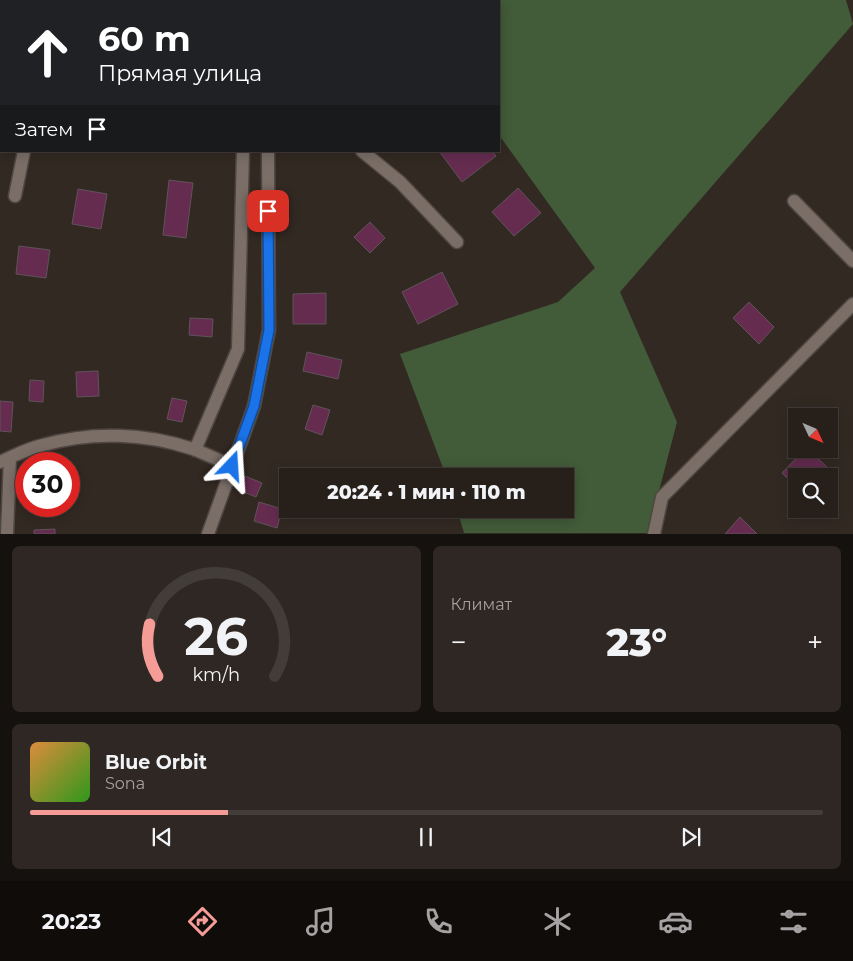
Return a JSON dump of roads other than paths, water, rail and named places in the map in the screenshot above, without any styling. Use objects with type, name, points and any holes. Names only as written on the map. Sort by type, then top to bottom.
[{"type":"street","points":[[15,196],[24,152]]},
{"type":"street","points":[[195,450],[238,349],[243,152]]},
{"type":"street","points":[[208,534],[254,406],[269,330],[268,152]]},
{"type":"street","points":[[363,152],[400,182],[457,242]]},
{"type":"street","points":[[794,201],[853,261]]},
{"type":"street","points":[[654,534],[662,497],[853,304]]},
{"type":"street","points":[[7,534],[5,460],[42,445],[84,436],[128,436],[172,443],[195,450],[232,466]]}]
